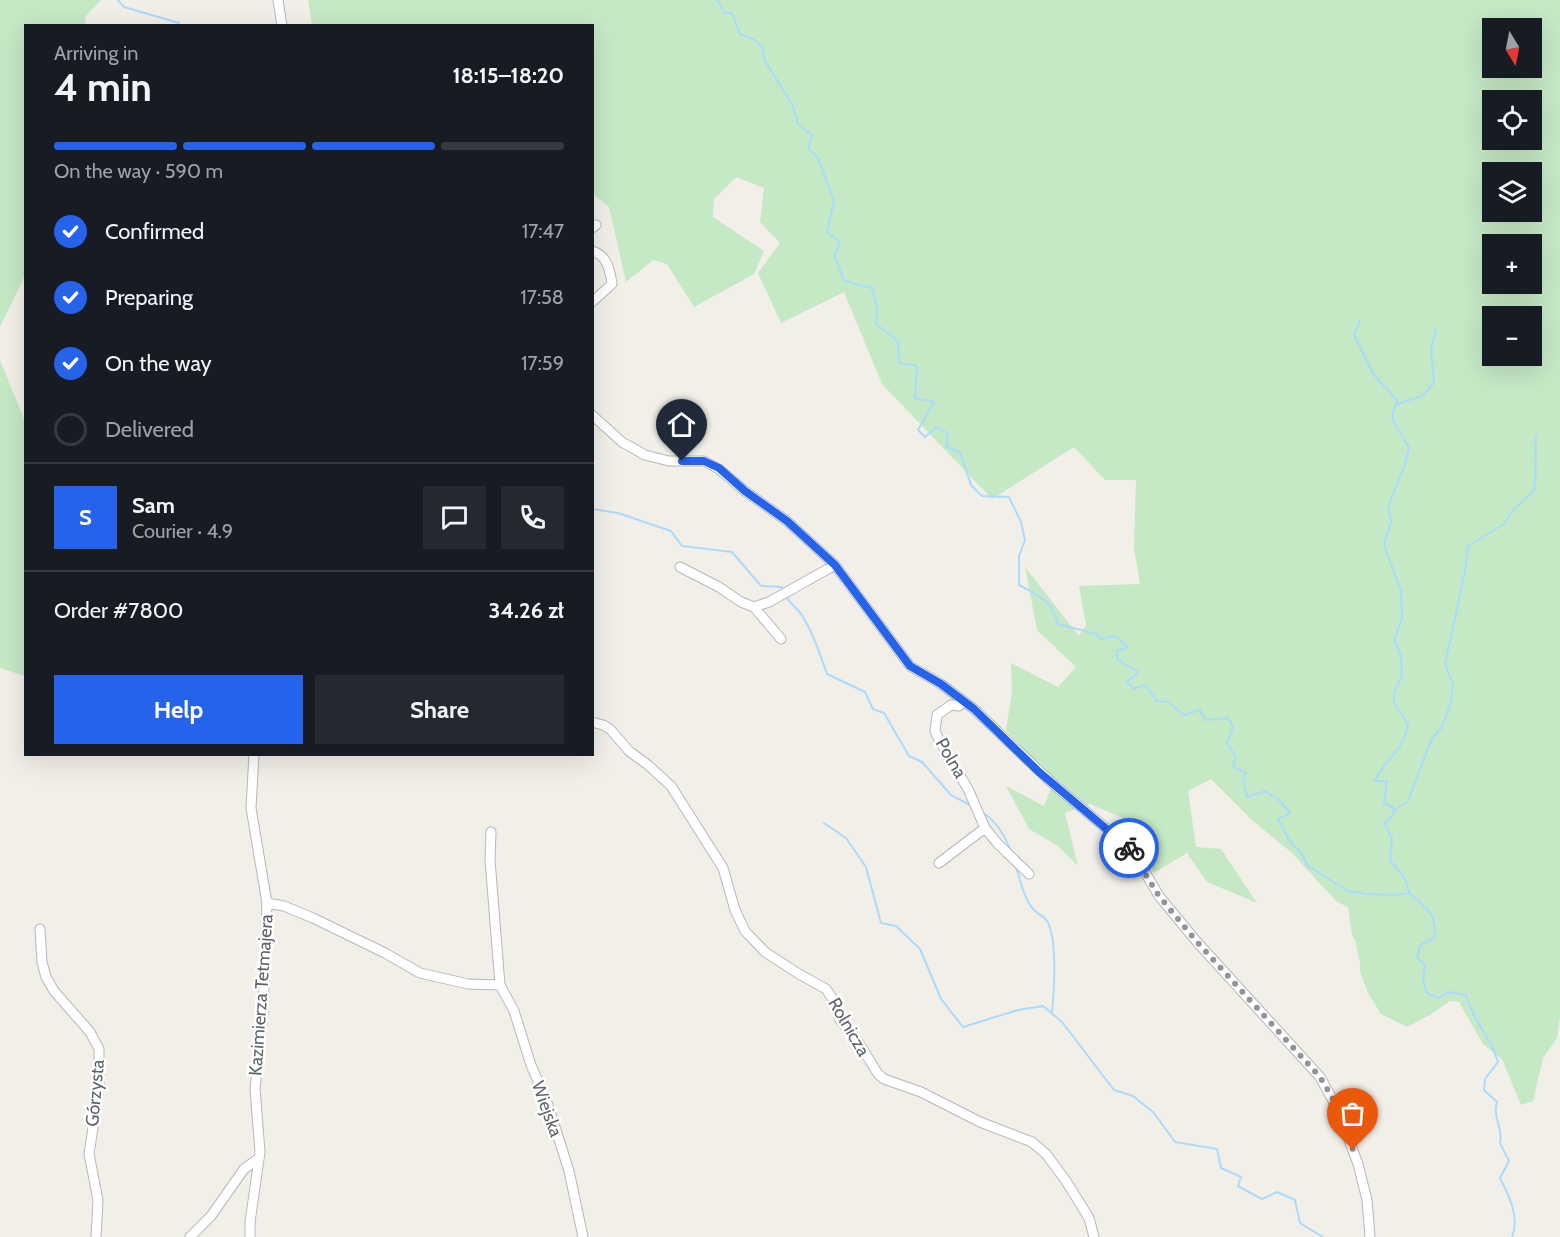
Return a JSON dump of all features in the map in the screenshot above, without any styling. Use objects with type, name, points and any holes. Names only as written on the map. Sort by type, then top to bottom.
[{"type":"street","points":[[278,0],[282,24]]},
{"type":"street","points":[[594,252],[606,262],[612,284],[594,301]]},
{"type":"street","points":[[594,417],[622,442],[645,455],[669,461],[704,461],[719,468],[745,491],[787,521],[835,565],[910,666],[941,684],[963,701],[1046,778],[1126,845],[1136,857],[1159,896],[1192,936],[1320,1077],[1336,1106],[1358,1164],[1365,1188],[1370,1237]]},
{"type":"street","points":[[754,607],[769,602],[835,565]]},
{"type":"street","points":[[680,567],[754,607],[781,639]]},
{"type":"street","name":"Polna","points":[[963,701],[959,706],[951,705],[937,716],[935,731],[949,760],[976,803],[985,828],[1029,874]]},
{"type":"street","name":"Rolnicza","points":[[594,723],[610,729],[629,752],[648,765],[671,786],[723,868],[735,910],[745,931],[772,957],[826,989],[834,1001],[840,1020],[854,1036],[878,1074],[884,1079],[921,1092],[980,1122],[1032,1142],[1046,1154],[1072,1191],[1089,1218],[1094,1237]]},
{"type":"street","name":"Kazimierza Tetmajera","points":[[250,1237],[259,1158],[255,1089],[263,1014],[267,903],[251,808],[254,756]]},
{"type":"street","points":[[939,863],[985,828]]},
{"type":"street","name":"Wiejska","points":[[491,832],[491,865],[500,985],[514,1011],[531,1065],[548,1105],[569,1171],[583,1237]]},
{"type":"street","points":[[267,903],[284,906],[313,918],[385,952],[420,973],[468,984],[500,985]]},
{"type":"street","name":"Górzysta","points":[[40,929],[42,962],[46,977],[54,990],[90,1032],[99,1049],[99,1088],[89,1154],[98,1200],[96,1237]]},
{"type":"street","points":[[190,1237],[207,1221],[244,1169],[259,1158]]},
{"type":"green space","points":[[0,0],[101,0],[86,16],[85,24],[24,24],[24,277],[0,327]]},
{"type":"green space","points":[[308,0],[1560,0],[1560,1016],[1557,1038],[1543,1058],[1533,1101],[1521,1105],[1502,1059],[1483,1044],[1459,1002],[1450,1001],[1407,1027],[1381,1014],[1368,993],[1360,971],[1348,907],[1337,902],[1291,852],[1254,822],[1211,779],[1188,791],[1196,847],[1221,849],[1257,903],[1207,882],[1187,853],[1154,873],[1130,821],[1090,804],[1065,813],[1078,866],[1058,846],[1029,829],[1006,786],[1044,806],[1054,781],[1006,730],[1012,692],[1011,663],[1058,687],[1076,667],[1037,630],[1025,567],[1079,636],[1086,625],[1079,586],[1140,584],[1134,548],[1136,480],[1105,480],[1074,447],[992,499],[882,384],[844,292],[781,323],[758,273],[780,243],[760,222],[764,188],[736,177],[714,199],[713,217],[764,251],[754,274],[694,307],[667,264],[653,260],[626,282],[609,207],[594,195],[594,24],[312,24]]},
{"type":"green space","points":[[0,360],[24,420],[24,676],[0,668]]},
{"type":"waterway","points":[[118,0],[124,7],[179,23]]},
{"type":"waterway","points":[[717,0],[725,13],[732,13],[740,34],[753,39],[762,46],[765,61],[792,104],[798,124],[812,135],[808,148],[818,158],[834,201],[827,232],[840,242],[835,256],[844,281],[872,288],[877,309],[876,324],[898,341],[899,363],[917,366],[915,398],[934,402],[918,430],[925,437],[937,427],[947,433],[947,447],[960,452],[971,485],[982,496],[1009,497],[1021,522],[1025,540],[1019,556],[1019,585],[1049,604],[1058,624],[1096,634],[1101,639],[1115,636],[1128,647],[1116,651],[1118,660],[1138,672],[1127,682],[1133,689],[1145,685],[1157,701],[1168,702],[1184,715],[1200,710],[1205,720],[1228,718],[1233,727],[1227,743],[1236,757],[1233,767],[1246,773],[1243,781],[1247,797],[1265,791],[1278,799],[1290,813],[1278,819],[1289,840],[1301,853],[1308,866],[1348,891],[1396,895],[1409,893],[1429,912],[1434,923],[1434,938],[1420,945],[1417,957],[1425,965],[1423,980],[1427,993],[1439,998],[1448,992],[1466,995],[1498,1062],[1485,1079],[1484,1090],[1497,1102],[1496,1113],[1501,1133],[1500,1143],[1509,1161],[1500,1178],[1514,1214],[1512,1237]]},
{"type":"waterway","points":[[1360,321],[1354,335],[1374,375],[1397,400],[1392,418],[1409,448],[1388,507],[1391,522],[1384,545],[1401,591],[1402,618],[1394,640],[1401,656],[1402,676],[1394,692],[1394,702],[1408,725],[1402,743],[1375,781],[1387,781],[1384,803],[1395,809],[1384,824],[1392,838],[1390,861],[1407,883],[1409,892]]},
{"type":"waterway","points":[[1397,404],[1422,396],[1434,383],[1431,350],[1436,329]]},
{"type":"waterway","points":[[1396,809],[1408,801],[1431,740],[1442,727],[1451,702],[1453,684],[1445,664],[1465,571],[1468,546],[1504,524],[1513,510],[1534,491],[1536,436]]},
{"type":"waterway","points":[[594,509],[618,513],[671,531],[682,546],[732,552],[761,586],[782,587],[783,590]]},
{"type":"waterway","points":[[785,595],[807,624],[827,674],[865,692],[873,709],[884,713],[909,756],[922,762],[951,795],[972,806]]},
{"type":"waterway","points":[[982,812],[1000,830],[1011,852]]},
{"type":"waterway","points":[[824,823],[846,838],[866,867],[881,923],[896,926],[920,949],[941,999],[963,1027],[1018,1010],[1043,1006],[1062,1022],[1114,1090],[1133,1096],[1154,1113],[1175,1142],[1217,1149],[1221,1168],[1241,1177],[1238,1186],[1262,1199],[1277,1192],[1295,1200],[1300,1223],[1323,1237]]},
{"type":"waterway","points":[[1016,866],[1027,900],[1035,911],[1046,919],[1053,940],[1052,1013]]},
{"type":"way so far","points":[[1129,848],[1159,896],[1197,942],[1320,1077],[1333,1099],[1353,1150]]},
{"type":"route","points":[[682,461],[704,461],[719,468],[736,484],[787,521],[835,565],[910,666],[941,684],[974,709],[1060,791],[1129,848]]}]
